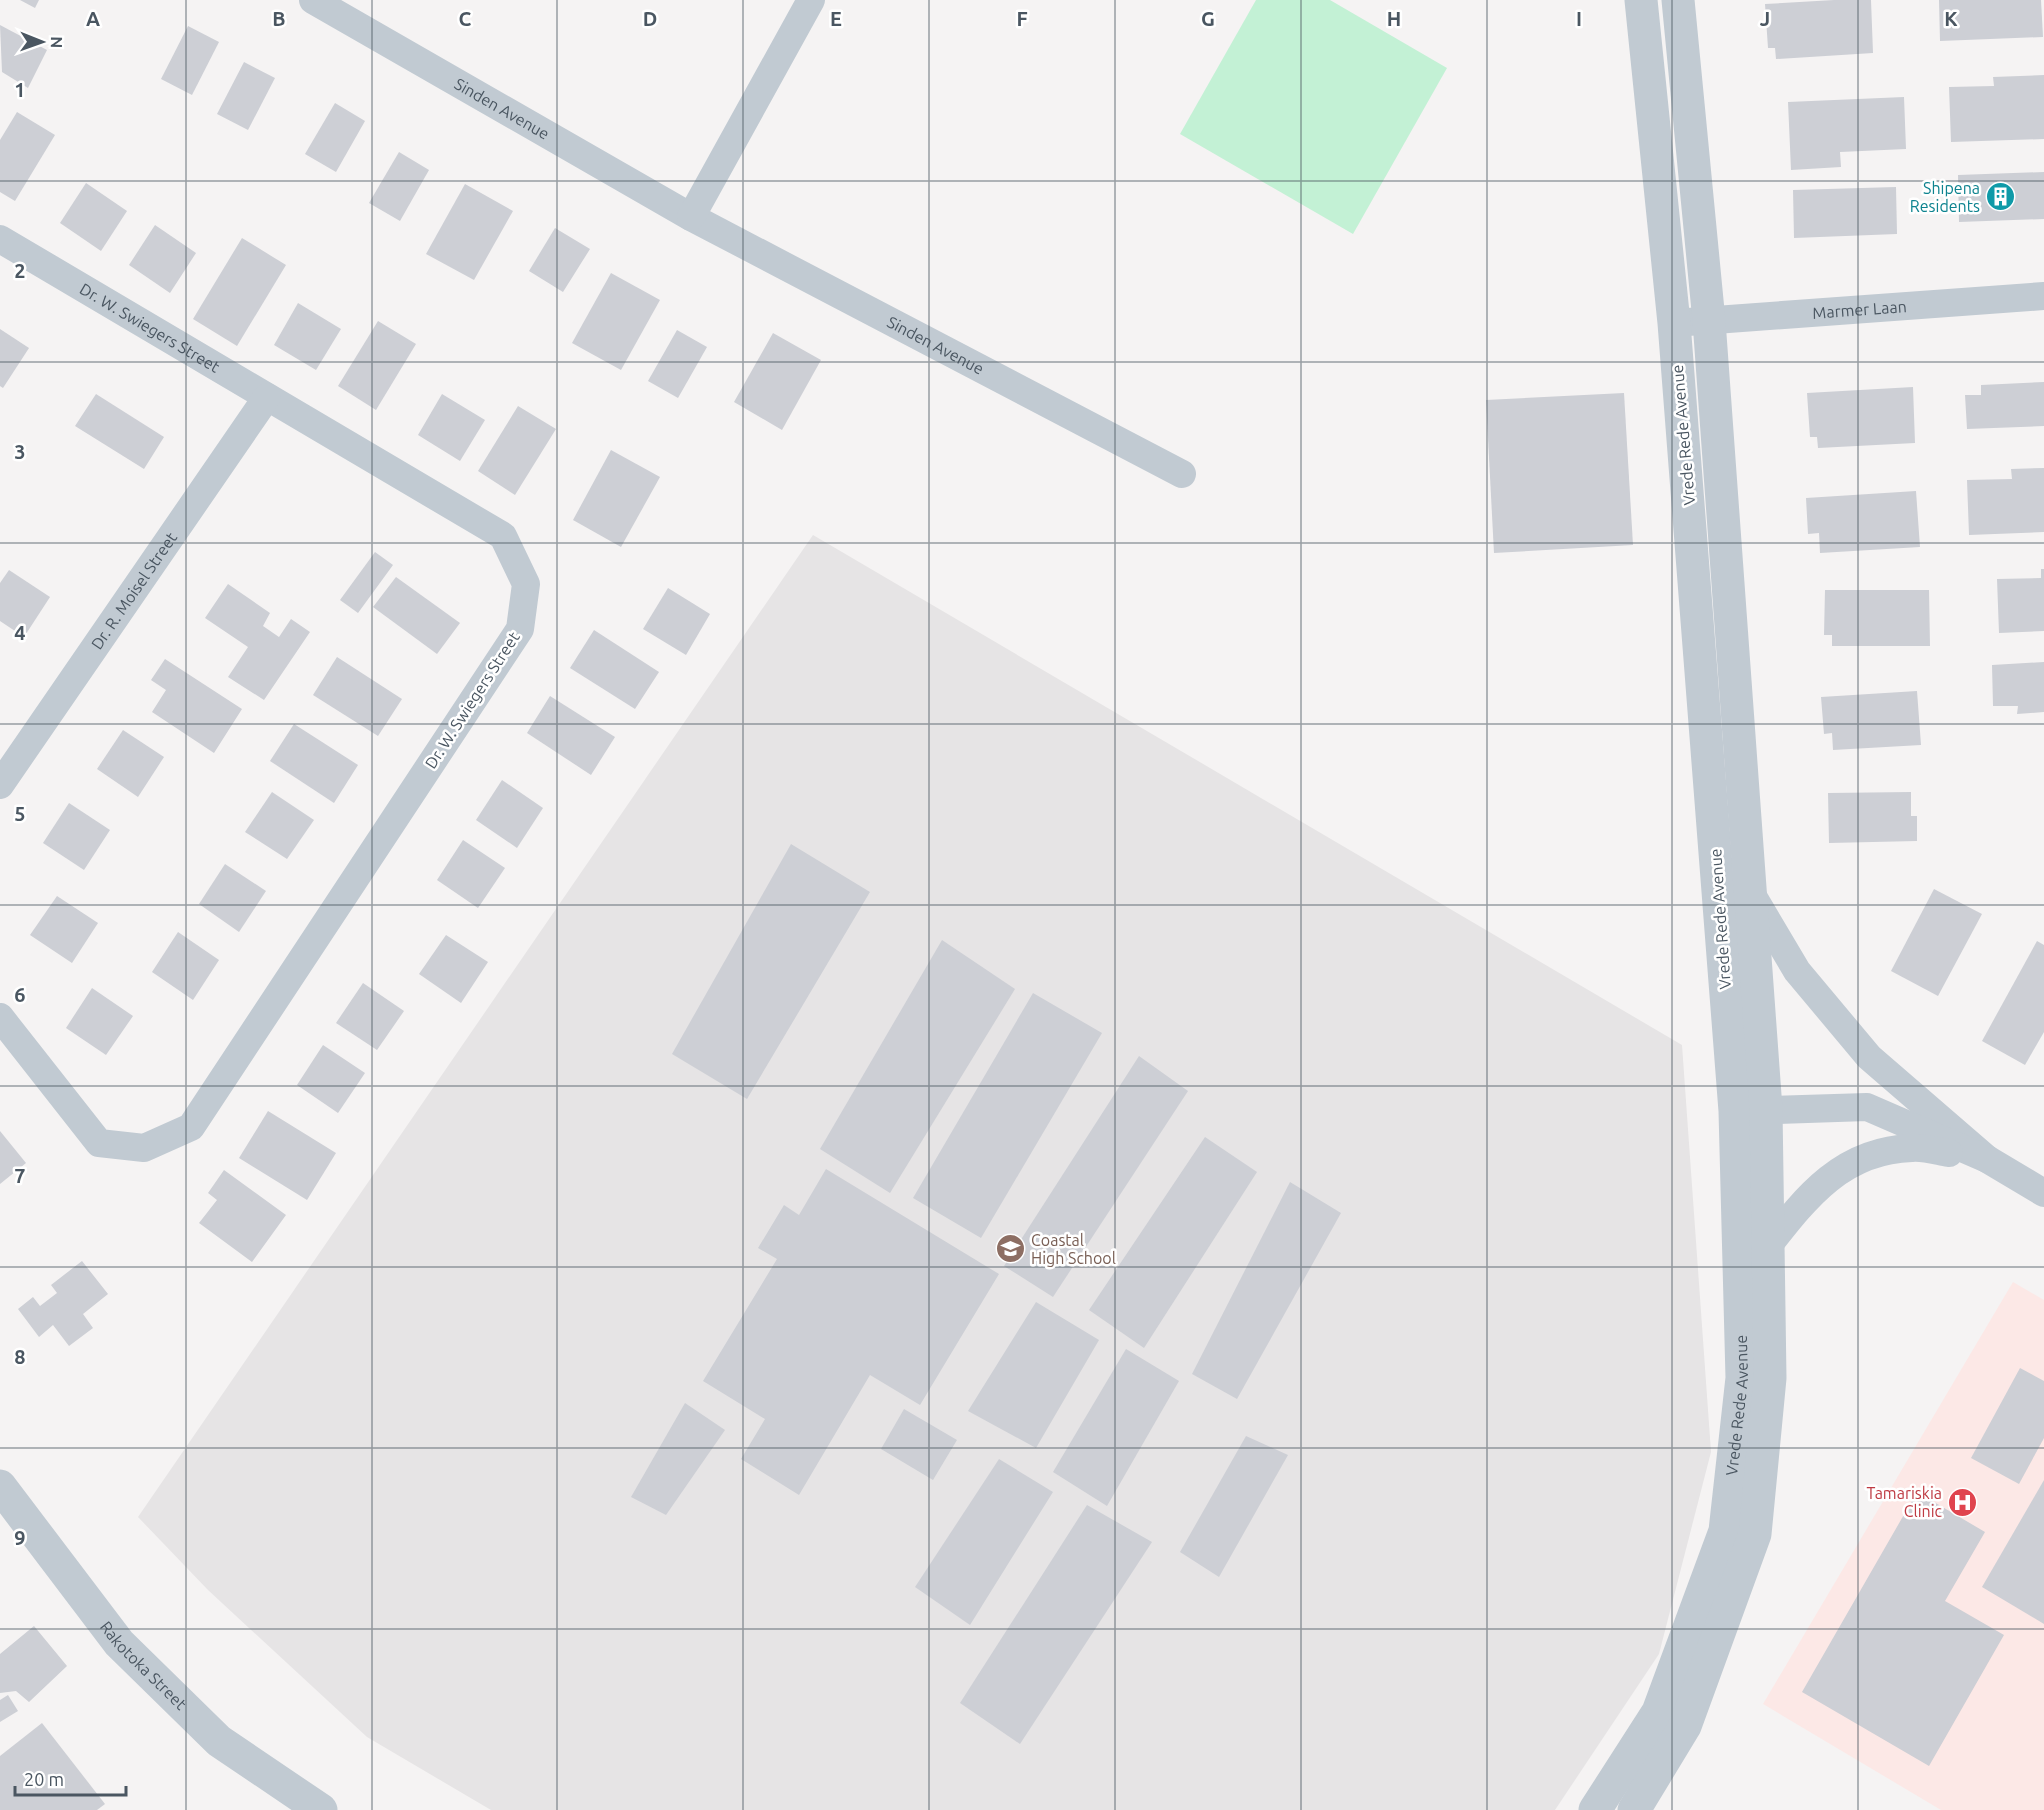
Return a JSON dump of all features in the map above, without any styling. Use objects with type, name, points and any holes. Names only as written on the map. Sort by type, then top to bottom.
[{"type":"street","name":"Sinden Avenue","points":[[313,0],[691,217],[1182,474]]},
{"type":"street","points":[[691,217],[811,0]]},
{"type":"street","name":"Vrede Rede Avenue","points":[[1634,1810],[1685,1726],[1755,1534],[1770,1378],[1768,1246],[1750,1110],[1641,0]]},
{"type":"street","name":"Vrede Rede Avenue","points":[[1595,1810],[1658,1712],[1725,1531],[1742,1378],[1750,1110],[1748,888],[1709,321],[1678,0]]},
{"type":"street","name":"Dr. W. Swiegers Street","points":[[0,239],[503,536],[526,584],[520,629],[191,1127],[144,1148],[99,1143],[0,1017]]},
{"type":"street","name":"Marmer Laan","points":[[1674,323],[2044,296]]},
{"type":"street","name":"Dr. R. Moisel Street","points":[[0,784],[267,397]]},
{"type":"street","points":[[1748,888],[1797,971],[1869,1057],[1987,1159]]},
{"type":"street","points":[[1750,1110],[1867,1107],[1987,1159],[2044,1193]]},
{"type":"street","points":[[1768,1246],[1800,1205],[1831,1175],[1867,1155],[1913,1148],[1987,1159]]},
{"type":"street","name":"Rakotoka Street","points":[[0,1486],[119,1643],[219,1741],[321,1810]]},
{"type":"shaded area","name":"Coastal High School","points":[[813,535],[1682,1045],[1711,1452],[1659,1654],[1555,1810],[491,1810],[367,1737],[208,1590],[138,1517]]},
{"type":"shaded area","name":"Tamariskia Clinic","points":[[2013,1282],[2044,1300],[2044,1810],[1941,1810],[1763,1704]]},
{"type":"green space","points":[[1256,0],[1330,0],[1447,68],[1353,234],[1180,134]]},
{"type":"building","points":[[20,0],[39,0],[35,8]]},
{"type":"building","points":[[1871,0],[1873,53],[1776,59],[1775,48],[1768,48],[1765,4]]},
{"type":"building","points":[[1939,0],[2041,0],[2043,37],[1940,41]]},
{"type":"building","points":[[0,25],[47,50],[28,88],[2,72]]},
{"type":"building","points":[[188,26],[219,42],[192,95],[161,79]]},
{"type":"building","points":[[244,62],[275,78],[248,130],[217,114]]},
{"type":"building","points":[[2044,75],[2044,139],[1951,142],[1949,87],[1994,86],[1993,77]]},
{"type":"building","points":[[1904,97],[1906,149],[1840,152],[1841,167],[1791,170],[1788,102]]},
{"type":"building","points":[[335,103],[365,121],[336,172],[305,154]]},
{"type":"building","points":[[17,112],[55,135],[15,201],[0,192],[0,140]]},
{"type":"building","points":[[399,152],[429,170],[400,221],[369,203]]},
{"type":"building","name":"Shipena Residents","points":[[2044,172],[2044,219],[1959,222],[1958,175]]},
{"type":"building","points":[[86,183],[127,211],[101,251],[60,223]]},
{"type":"building","points":[[465,184],[513,211],[474,280],[426,254]]},
{"type":"building","points":[[1896,187],[1897,234],[1794,238],[1793,190]]},
{"type":"building","points":[[155,225],[196,253],[170,293],[129,265]]},
{"type":"building","points":[[555,228],[590,249],[563,292],[529,271]]},
{"type":"building","points":[[242,238],[286,265],[237,346],[193,319]]},
{"type":"building","points":[[611,273],[660,300],[621,370],[572,343]]},
{"type":"building","points":[[298,303],[341,329],[316,370],[274,345]]},
{"type":"building","points":[[378,321],[416,344],[376,410],[338,386]]},
{"type":"building","points":[[0,329],[29,348],[3,388],[0,386]]},
{"type":"building","points":[[677,330],[707,347],[678,398],[648,381]]},
{"type":"building","points":[[773,333],[821,360],[782,430],[734,402]]},
{"type":"building","points":[[2044,382],[2044,426],[1967,429],[1965,395],[1981,395],[1981,385]]},
{"type":"building","points":[[1913,387],[1915,443],[1818,448],[1817,437],[1810,437],[1807,393]]},
{"type":"building","points":[[1624,393],[1633,545],[1494,553],[1486,400]]},
{"type":"building","points":[[96,394],[164,437],[144,469],[75,426]]},
{"type":"building","points":[[442,394],[485,420],[460,461],[418,435]]},
{"type":"building","points":[[518,406],[556,429],[515,495],[478,471]]},
{"type":"building","points":[[611,450],[660,477],[621,547],[573,520]]},
{"type":"building","points":[[2044,468],[2044,532],[1969,535],[1967,480],[2012,479],[2011,469]]},
{"type":"building","points":[[1916,491],[1920,547],[1820,553],[1819,533],[1808,534],[1806,498]]},
{"type":"building","points":[[375,552],[393,565],[358,613],[340,600]]},
{"type":"building","points":[[2041,569],[2044,569],[2044,631],[1999,633],[1997,579],[2041,578]]},
{"type":"building","points":[[9,570],[50,597],[24,637],[0,621],[0,583]]},
{"type":"building","points":[[396,577],[460,623],[437,654],[373,607]]},
{"type":"building","points":[[228,584],[270,613],[263,626],[279,637],[291,619],[310,632],[264,700],[228,677],[248,647],[205,618]]},
{"type":"building","points":[[668,588],[710,614],[686,655],[643,629]]},
{"type":"building","points":[[1825,590],[1929,590],[1930,646],[1832,646],[1832,635],[1824,635]]},
{"type":"building","points":[[594,630],[659,672],[635,709],[570,668]]},
{"type":"building","points":[[337,657],[402,699],[378,736],[313,695]]},
{"type":"building","points":[[165,659],[242,709],[214,753],[152,712],[166,690],[151,680]]},
{"type":"building","points":[[2044,662],[2044,712],[2017,714],[2018,706],[1993,706],[1992,665]]},
{"type":"building","points":[[1917,691],[1921,745],[1833,750],[1832,733],[1824,734],[1821,697]]},
{"type":"building","points":[[550,696],[615,737],[591,775],[527,733]]},
{"type":"building","points":[[294,724],[358,765],[334,803],[270,761]]},
{"type":"building","points":[[123,730],[164,757],[138,797],[97,769]]},
{"type":"building","points":[[502,780],[543,808],[517,848],[476,820]]},
{"type":"building","points":[[272,792],[314,820],[287,859],[245,832]]},
{"type":"building","points":[[1911,792],[1911,816],[1917,816],[1917,841],[1829,843],[1828,793]]},
{"type":"building","points":[[69,803],[110,830],[84,870],[43,843]]},
{"type":"building","points":[[463,840],[505,868],[478,908],[437,880]]},
{"type":"building","points":[[791,844],[870,892],[747,1099],[672,1054]]},
{"type":"building","points":[[225,864],[266,891],[239,932],[199,904]]},
{"type":"building","points":[[1934,889],[1982,914],[1938,996],[1891,971]]},
{"type":"building","points":[[57,896],[98,923],[72,963],[30,935]]},
{"type":"building","points":[[178,932],[219,960],[193,1000],[152,972]]},
{"type":"building","points":[[446,935],[488,962],[461,1003],[419,974]]},
{"type":"building","points":[[942,940],[1015,989],[890,1193],[820,1149]]},
{"type":"building","points":[[2037,941],[2044,945],[2044,1032],[2025,1065],[1982,1041]]},
{"type":"building","points":[[363,983],[404,1011],[377,1050],[336,1023]]},
{"type":"building","points":[[92,988],[133,1016],[106,1055],[66,1028]]},
{"type":"building","points":[[1033,993],[1102,1033],[981,1238],[913,1198]]},
{"type":"building","points":[[323,1045],[365,1073],[338,1113],[297,1085]]},
{"type":"building","points":[[1139,1056],[1188,1091],[1053,1297],[1004,1266]]},
{"type":"building","points":[[268,1111],[336,1153],[307,1200],[239,1158]]},
{"type":"building","points":[[0,1131],[26,1163],[0,1184]]},
{"type":"building","points":[[1205,1137],[1257,1172],[1144,1348],[1089,1310]]},
{"type":"building","points":[[826,1169],[999,1274],[920,1405],[870,1375],[799,1495],[741,1459],[765,1419],[703,1381],[777,1259],[758,1248],[784,1205],[799,1215]]},
{"type":"building","points":[[224,1170],[286,1215],[252,1262],[199,1223],[217,1200],[208,1193]]},
{"type":"building","points":[[1290,1182],[1341,1213],[1237,1399],[1192,1374]]},
{"type":"building","points":[[82,1261],[108,1294],[83,1314],[93,1328],[69,1346],[53,1325],[39,1337],[18,1309],[33,1297],[40,1306],[57,1293],[51,1285]]},
{"type":"building","points":[[1036,1302],[1099,1340],[1036,1448],[968,1411]]},
{"type":"building","points":[[1126,1349],[1179,1381],[1107,1506],[1053,1472]]},
{"type":"building","points":[[2020,1368],[2044,1381],[2044,1438],[2019,1484],[1971,1458]]},
{"type":"building","points":[[685,1403],[725,1430],[666,1515],[631,1497]]},
{"type":"building","points":[[904,1409],[957,1440],[933,1480],[881,1449]]},
{"type":"building","points":[[1246,1436],[1288,1455],[1219,1577],[1180,1552]]},
{"type":"building","points":[[999,1459],[1053,1492],[970,1625],[915,1587]]},
{"type":"building","points":[[2044,1480],[2044,1624],[1982,1587]]},
{"type":"building","points":[[1917,1492],[1985,1532],[1945,1601],[2004,1635],[1929,1766],[1802,1692]]},
{"type":"building","points":[[1087,1505],[1152,1542],[1020,1744],[960,1703]]},
{"type":"building","points":[[34,1626],[67,1666],[29,1702],[16,1691],[0,1693],[0,1654]]},
{"type":"building","points":[[8,1695],[18,1711],[0,1722],[0,1700]]},
{"type":"building","points":[[42,1723],[105,1804],[97,1810],[0,1810],[0,1756]]},
{"type":"place","name":"Shipena Residents","points":[[2001,197]]},
{"type":"place","name":"Coastal High School","points":[[1010,1249]]},
{"type":"place","name":"Tamariskia Clinic","points":[[1963,1502]]}]
